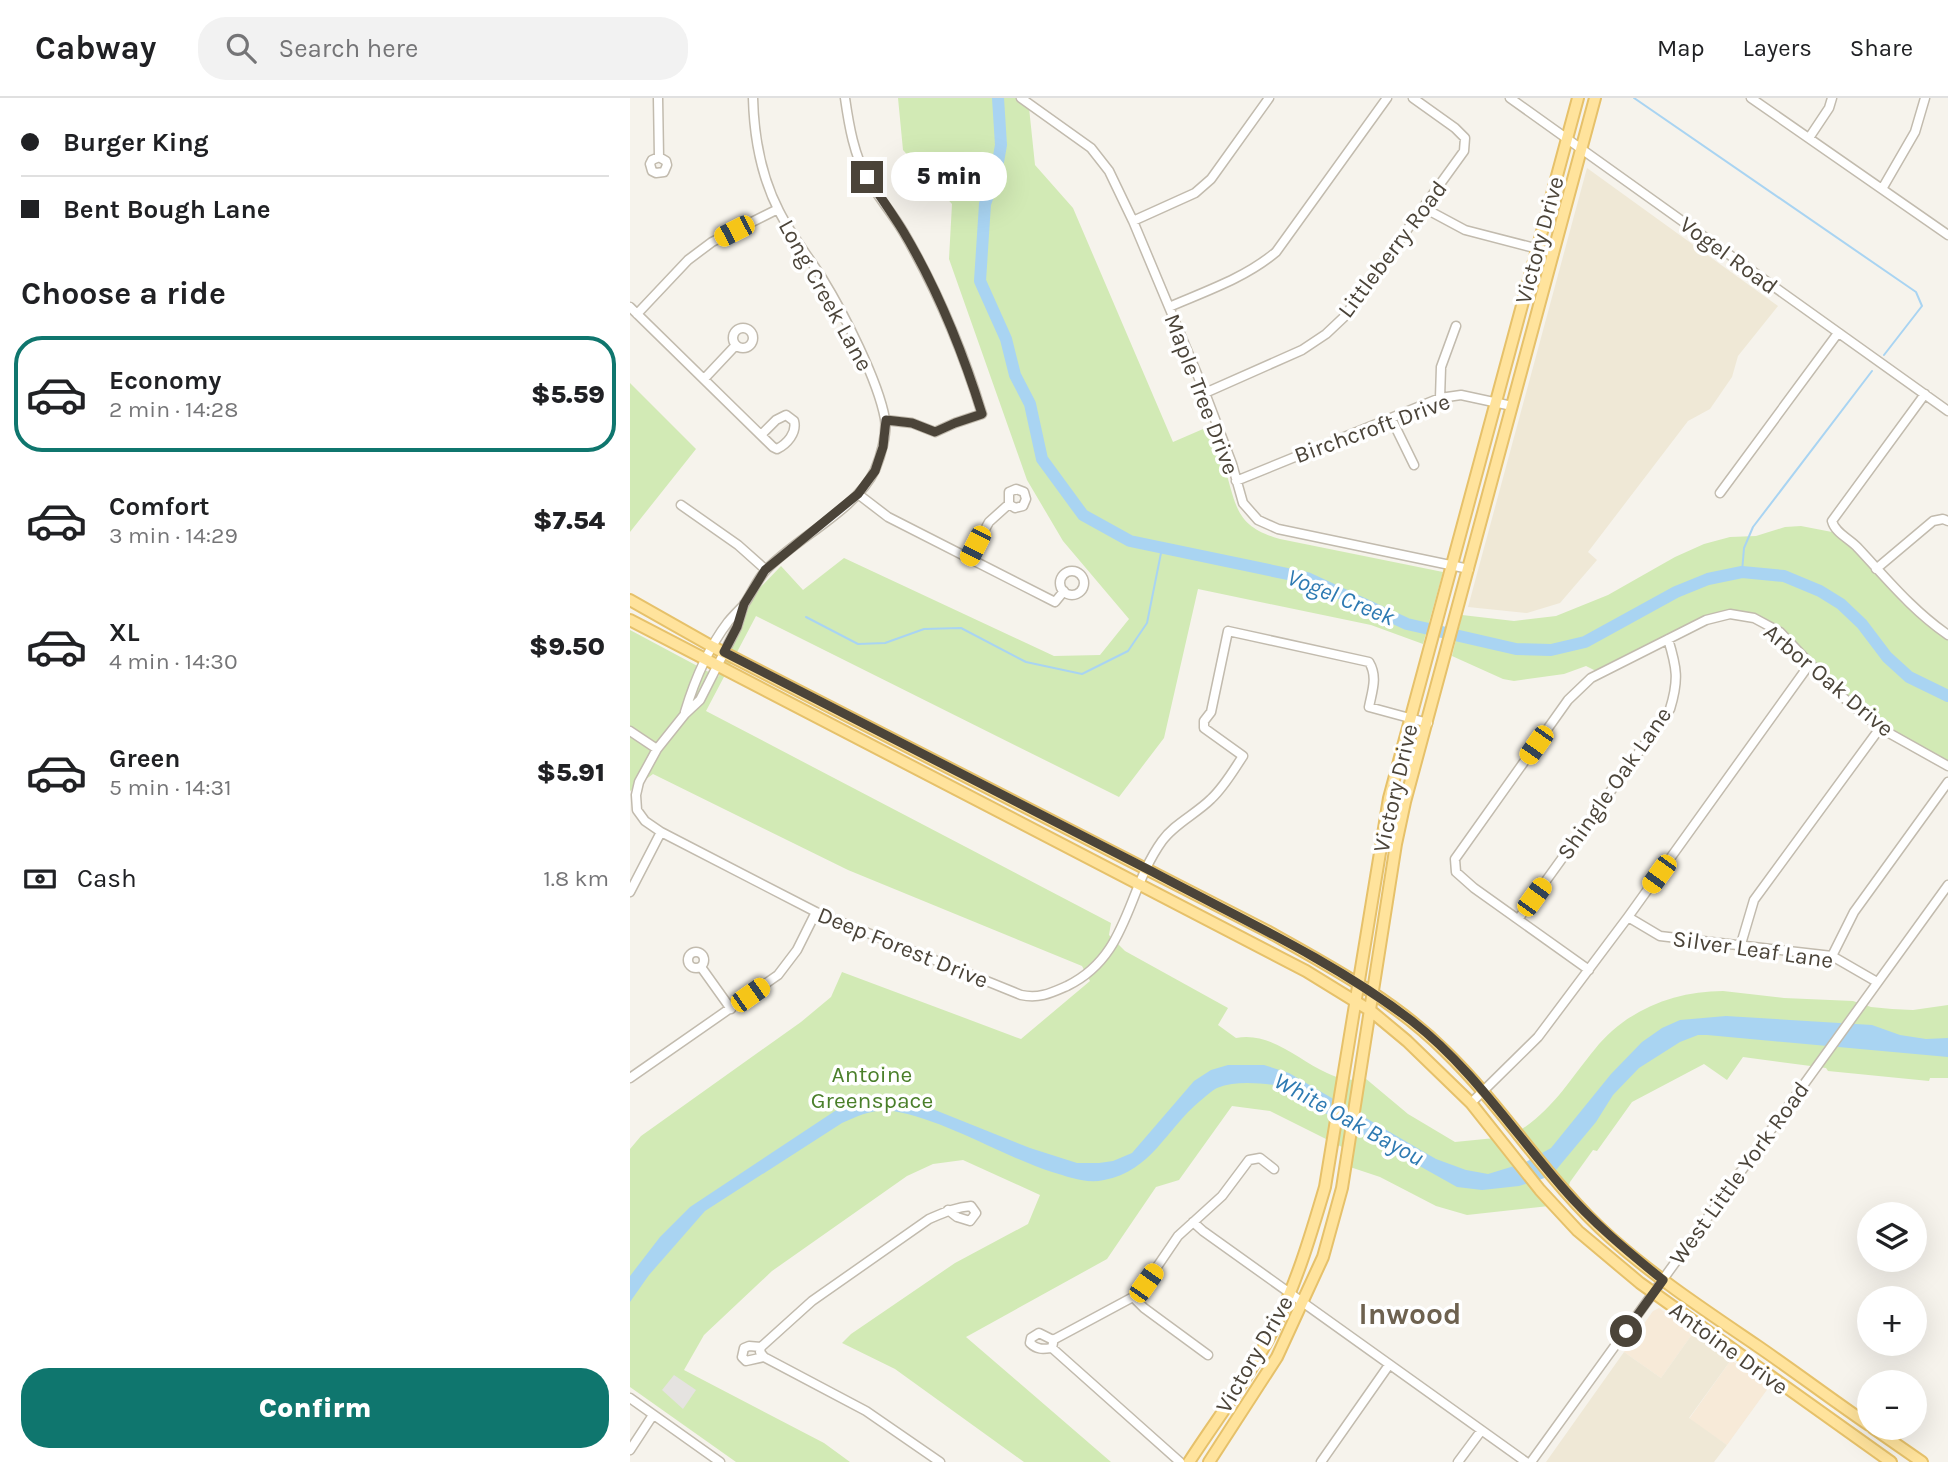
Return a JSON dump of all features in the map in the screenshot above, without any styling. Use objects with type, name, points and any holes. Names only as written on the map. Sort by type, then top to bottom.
[{"type":"main road","name":"Victory Drive","points":[[1189,1462],[1270,1337],[1307,1249],[1325,1187],[1389,798],[1578,98]]},
{"type":"main road","name":"Victory Drive","points":[[1209,1462],[1276,1357],[1322,1257],[1342,1188],[1405,802],[1595,98]]},
{"type":"main road","name":"Antoine Drive","points":[[630,600],[718,649],[1359,982],[1442,1048],[1483,1091],[1555,1179],[1610,1237],[1663,1280],[1857,1417]]},
{"type":"main road","name":"Antoine Drive","points":[[630,620],[1307,971],[1371,1011],[1407,1041],[1471,1103],[1540,1190],[1578,1231],[1654,1293],[1891,1462]]},
{"type":"main road","points":[[803,711],[810,697]]},
{"type":"main road","points":[[894,758],[901,744]]},
{"type":"main road","points":[[1016,821],[1024,806]]},
{"type":"main road","points":[[1374,882],[1390,882]]},
{"type":"main road","points":[[1226,930],[1232,914]]},
{"type":"main road","points":[[1325,1187],[1342,1188]]},
{"type":"main road","points":[[1716,1337],[1726,1324]]},
{"type":"main road","points":[[1825,1416],[1835,1401]]},
{"type":"main road","name":"Antoine Drive","points":[[1890,1440],[1922,1462]]},
{"type":"street","points":[[658,98],[659,157]]},
{"type":"street","name":"Long Creek Lane","points":[[637,789],[643,771],[657,749],[685,714],[690,695],[711,664],[728,622],[744,604],[765,570],[858,494],[875,471],[883,447],[886,420],[874,382],[823,279],[796,241],[778,209],[754,128],[753,98]]},
{"type":"street","points":[[845,98],[851,139],[867,177],[904,233],[952,330],[966,361],[982,414],[935,432],[912,423],[886,420]]},
{"type":"street","name":"Maple Tree Drive","points":[[1021,98],[1099,156],[1117,187],[1205,393],[1239,495],[1247,510],[1266,525],[1469,569]]},
{"type":"street","points":[[1133,221],[1195,193],[1211,179],[1269,98]]},
{"type":"street","points":[[1169,306],[1258,267],[1276,252],[1387,98]]},
{"type":"street","name":"Littleberry Road","points":[[1205,393],[1301,350],[1326,334],[1344,317],[1424,208],[1464,151],[1465,138],[1413,98]]},
{"type":"street","name":"Vogel Road","points":[[1510,98],[1948,411]]},
{"type":"street","points":[[1751,98],[1948,235]]},
{"type":"street","points":[[1809,138],[1829,108],[1832,98]]},
{"type":"street","points":[[1882,189],[1915,132],[1925,98]]},
{"type":"street","points":[[1424,208],[1465,230],[1554,253]]},
{"type":"street","points":[[761,435],[633,311],[688,260],[712,242],[778,209]]},
{"type":"street","points":[[1440,398],[1441,367],[1456,326]]},
{"type":"street","points":[[1720,493],[1838,333]]},
{"type":"street","points":[[704,379],[736,345]]},
{"type":"street","points":[[1925,394],[1832,521],[1833,526],[1856,545],[1908,604],[1948,635]]},
{"type":"street","name":"Birchcroft Drive","points":[[1236,481],[1440,398],[1461,395],[1512,405]]},
{"type":"street","points":[[1391,418],[1414,465]]},
{"type":"street","points":[[858,494],[888,517],[1055,602],[1064,591]]},
{"type":"street","points":[[969,559],[989,522],[1009,504]]},
{"type":"street","points":[[681,505],[738,545],[765,570]]},
{"type":"street","points":[[1876,569],[1933,521],[1943,519],[1948,522]]},
{"type":"street","name":"Arbor Oak Drive","points":[[1519,918],[1474,888],[1456,872],[1455,859],[1568,700],[1591,678],[1706,620],[1730,614],[1754,618],[1780,632],[1839,694],[1880,728],[1948,766]]},
{"type":"street","name":"Deep Forest Drive","points":[[637,789],[636,804],[641,817],[661,832],[816,912],[1034,998],[1070,984],[1093,970],[1107,954],[1123,928],[1146,869],[1163,839],[1210,800],[1243,756],[1204,728],[1204,721],[1211,712],[1228,631],[1369,662],[1374,670],[1374,682],[1369,707],[1411,718]]},
{"type":"street","name":"Shingle Oak Lane","points":[[1519,918],[1670,709],[1677,688],[1677,667],[1668,639]]},
{"type":"street","points":[[1471,1103],[1538,1037],[1628,917],[1809,664]]},
{"type":"street","points":[[1411,718],[1428,723]]},
{"type":"street","points":[[1741,944],[1754,901],[1880,728]]},
{"type":"street","points":[[630,731],[657,749]]},
{"type":"street","points":[[1832,957],[1854,912],[1948,782]]},
{"type":"street","points":[[630,892],[661,832]]},
{"type":"street","name":"West Little York Road","points":[[1528,1462],[1654,1293],[1948,885]]},
{"type":"street","points":[[630,1078],[731,1009],[785,968],[816,912]]},
{"type":"street","name":"Silver Leaf Lane","points":[[1628,917],[1660,936],[1832,957],[1877,982]]},
{"type":"street","points":[[1519,918],[1589,970]]},
{"type":"street","points":[[701,967],[731,1009]]},
{"type":"street","points":[[1180,1462],[1053,1344],[1133,1297],[1146,1283],[1178,1236],[1222,1196],[1249,1160],[1260,1158],[1274,1169]]},
{"type":"street","points":[[940,1462],[866,1411],[764,1357],[760,1352],[761,1347],[812,1301],[914,1229],[948,1210]]},
{"type":"street","points":[[1194,1222],[1389,1365],[1528,1462]]},
{"type":"street","points":[[1133,1297],[1209,1355]]},
{"type":"street","points":[[761,1347],[744,1348],[742,1357],[746,1361],[764,1357]]},
{"type":"street","points":[[1321,1462],[1389,1365]]},
{"type":"street","points":[[630,1398],[720,1462]]},
{"type":"street","points":[[630,1450],[653,1415]]},
{"type":"street","points":[[1458,1462],[1481,1430]]},
{"type":"shaded area","points":[[1587,168],[1778,306],[1738,356],[1732,377],[1710,409],[1688,421],[1588,552],[1597,560],[1560,603],[1527,613],[1468,607]]},
{"type":"shaded area","points":[[1659,1308],[1693,1333],[1661,1378],[1624,1352],[1653,1311]]},
{"type":"shaded area","points":[[1693,1333],[1731,1360],[1689,1418],[1727,1445],[1714,1462],[1546,1462],[1624,1352],[1661,1378]]},
{"type":"shaded area","points":[[1731,1360],[1769,1387],[1727,1445],[1689,1419]]},
{"type":"shaded area","points":[[674,1375],[696,1390],[683,1409],[662,1390]]},
{"type":"green space","name":"Antoine Greenspace","points":[[898,98],[1028,98],[1035,165],[1073,208],[1173,442],[1210,426],[1237,507],[1247,523],[1255,529],[1280,539],[1443,572],[1423,644],[1371,625],[1198,589],[1164,738],[1119,797],[756,616],[706,711],[1111,923],[1109,935],[1125,951],[1228,1008],[1218,1025],[1236,1038],[1248,1037],[1272,1043],[1336,1077],[1364,1081],[1365,1078],[1408,1114],[1455,1142],[1495,1138],[1549,1206],[1467,1215],[1436,1206],[1380,1177],[1350,1167],[1352,1152],[1270,1111],[1232,1106],[1179,1180],[1156,1187],[1107,1259],[966,1337],[1111,1462],[1024,1462],[895,1369],[842,1343],[851,1334],[955,1263],[1028,1224],[1040,1195],[963,1160],[933,1164],[907,1176],[772,1271],[704,1335],[684,1370],[824,1443],[850,1462],[736,1462],[630,1387],[630,1149],[641,1136],[801,1022],[831,997],[842,972],[1021,1039],[1090,981],[1082,966],[848,870],[653,774],[630,791],[630,630],[718,677],[740,630],[751,597],[781,566],[803,590],[844,558],[1054,656],[1100,655],[1129,619],[1063,541],[1027,480],[949,259],[952,204],[903,150]]},
{"type":"green space","points":[[630,383],[696,449],[630,532]]},
{"type":"green space","points":[[1801,526],[1832,532],[1858,554],[1903,604],[1948,639],[1948,763],[1872,717],[1845,695],[1777,627],[1751,614],[1730,612],[1703,617],[1596,671],[1586,666],[1564,674],[1514,681],[1503,679],[1452,656],[1462,615],[1514,621],[1556,616],[1608,595],[1675,557],[1704,544],[1730,537],[1756,536],[1785,527]]},
{"type":"green space","points":[[1723,991],[1784,998],[1853,1001],[1871,1007],[1892,1009],[1913,1010],[1948,1005],[1948,1078],[1930,1078],[1929,1081],[1828,1071],[1826,1068],[1743,1057],[1727,1080],[1704,1064],[1632,1102],[1597,1151],[1593,1150],[1568,1189],[1522,1129],[1544,1112],[1607,1035],[1621,1023],[1652,1005],[1669,999]]},
{"type":"water","name":"White Oak Bayou","points":[[1726,1016],[1872,1025],[1900,1035],[1926,1039],[1948,1038],[1948,1057],[1698,1035],[1680,1042],[1639,1068],[1613,1095],[1596,1122],[1551,1176],[1519,1186],[1482,1190],[1457,1187],[1275,1085],[1238,1083],[1217,1088],[1188,1112],[1147,1158],[1121,1175],[1097,1181],[1052,1172],[933,1122],[893,1111],[873,1112],[842,1123],[705,1211],[649,1275],[630,1302],[630,1276],[660,1237],[690,1207],[850,1101],[892,1096],[920,1104],[1030,1148],[1077,1163],[1099,1163],[1113,1161],[1132,1153],[1194,1081],[1211,1070],[1228,1065],[1264,1065],[1289,1073],[1436,1159],[1466,1170],[1488,1174],[1524,1163],[1551,1148],[1611,1074],[1642,1042],[1662,1028],[1680,1020]]},
{"type":"waterway","name":"Vogel Creek","points":[[998,98],[1001,145],[996,173],[985,204],[980,281],[1006,339],[1015,375],[1030,404],[1042,459],[1083,515],[1130,541],[1307,578],[1407,624],[1516,649],[1551,650],[1585,642],[1676,592],[1708,579],[1742,572],[1784,576],[1820,591],[1841,604],[1862,624],[1887,657],[1909,677],[1948,696]]},
{"type":"waterway","points":[[1634,98],[1916,292],[1922,306],[1884,355]]},
{"type":"waterway","points":[[1742,572],[1744,548],[1753,527],[1872,371]]},
{"type":"waterway","points":[[806,617],[858,644],[885,643],[924,629],[961,628],[1026,662],[1082,674],[1128,651],[1147,623],[1162,548]]},
{"type":"district","name":"Inwood","points":[[1410,1314]]},
{"type":"route","points":[[867,177],[904,233],[952,330],[966,361],[982,414],[935,432],[912,423],[886,420],[883,447],[875,471],[858,494],[765,570],[744,604],[737,627],[724,652],[1269,932],[1359,982],[1445,1050],[1582,1209],[1610,1237],[1663,1280],[1626,1331]]}]
